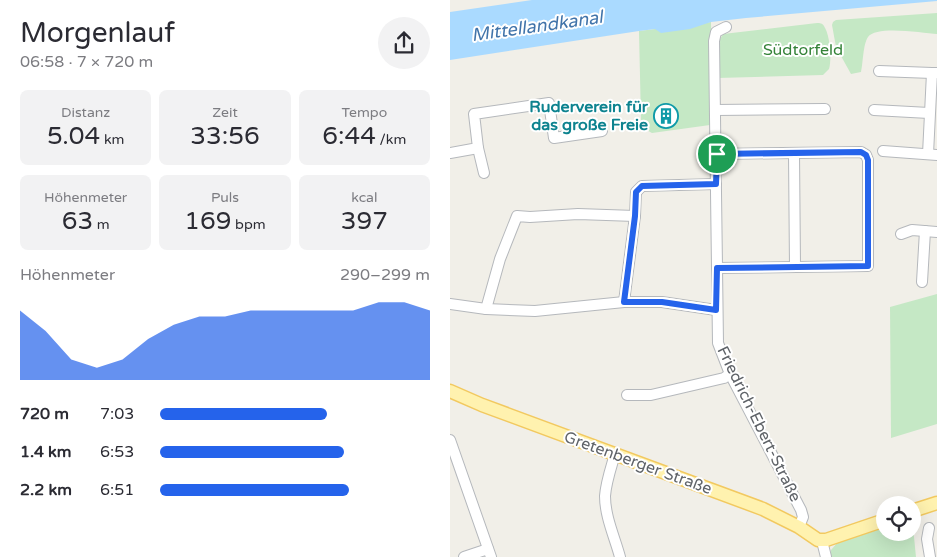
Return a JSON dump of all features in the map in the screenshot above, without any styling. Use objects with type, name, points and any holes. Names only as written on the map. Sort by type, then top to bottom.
[{"type":"main road","name":"Gretenberger Straße","points":[[450,391],[482,405],[763,509],[822,541]]},
{"type":"main road","points":[[921,508],[937,503]]},
{"type":"main road","points":[[822,541],[876,523]]},
{"type":"street","name":"Friedrich-Ebert-Straße","points":[[726,27],[719,29],[715,36],[714,110],[717,154],[716,310],[718,343],[730,374],[801,510],[802,517],[799,527]]},
{"type":"street","points":[[879,71],[934,73],[929,113],[932,154],[884,151]]},
{"type":"street","points":[[484,173],[478,148],[474,114],[549,103],[554,138],[602,131]]},
{"type":"street","points":[[714,110],[825,109]]},
{"type":"street","points":[[874,110],[929,113]]},
{"type":"street","points":[[450,152],[478,148]]},
{"type":"street","points":[[717,154],[861,152],[866,155],[868,160],[868,266],[717,268]]},
{"type":"street","points":[[794,153],[795,266]]},
{"type":"street","points":[[624,302],[635,216],[636,192],[642,186],[716,184]]},
{"type":"street","points":[[486,309],[500,259],[517,216],[578,214],[635,216]]},
{"type":"street","points":[[901,234],[912,230],[937,232]]},
{"type":"street","points":[[922,282],[925,231]]},
{"type":"street","points":[[450,304],[486,309],[535,312],[624,302],[662,302],[716,310]]},
{"type":"street","points":[[627,395],[651,395],[724,378],[730,374]]},
{"type":"street","points":[[450,440],[490,553],[464,557]]},
{"type":"street","points":[[615,454],[607,483],[606,502],[620,557]]},
{"type":"street","points":[[930,528],[927,539],[930,557]]},
{"type":"street","points":[[822,541],[826,557]]},
{"type":"green space","points":[[937,13],[937,34],[911,31],[880,31],[873,33],[866,40],[861,72],[851,74],[836,47],[832,25],[836,20]]},
{"type":"green space","points":[[711,22],[712,120],[710,125],[652,133],[643,128],[641,121],[639,31]]},
{"type":"green space","name":"Südtorfeld","points":[[821,23],[824,26],[830,47],[829,69],[823,75],[717,78],[719,41],[723,34]]},
{"type":"green space","points":[[937,294],[937,424],[891,438],[890,307]]},
{"type":"green space","points":[[876,530],[876,541],[914,541],[916,557],[831,557],[831,550],[838,542]]},
{"type":"water","name":"Mittellandkanal","points":[[532,0],[937,1],[711,22],[690,29],[661,33],[655,29],[639,31],[450,60],[450,12]]},
{"type":"place","name":"Ruderverein für das große Freie","points":[[666,116]]},
{"type":"route","points":[[861,152],[866,155],[868,160],[868,266],[717,268],[716,310],[662,302],[624,302],[635,216],[636,192],[642,186],[716,184],[717,154],[861,152]]}]
